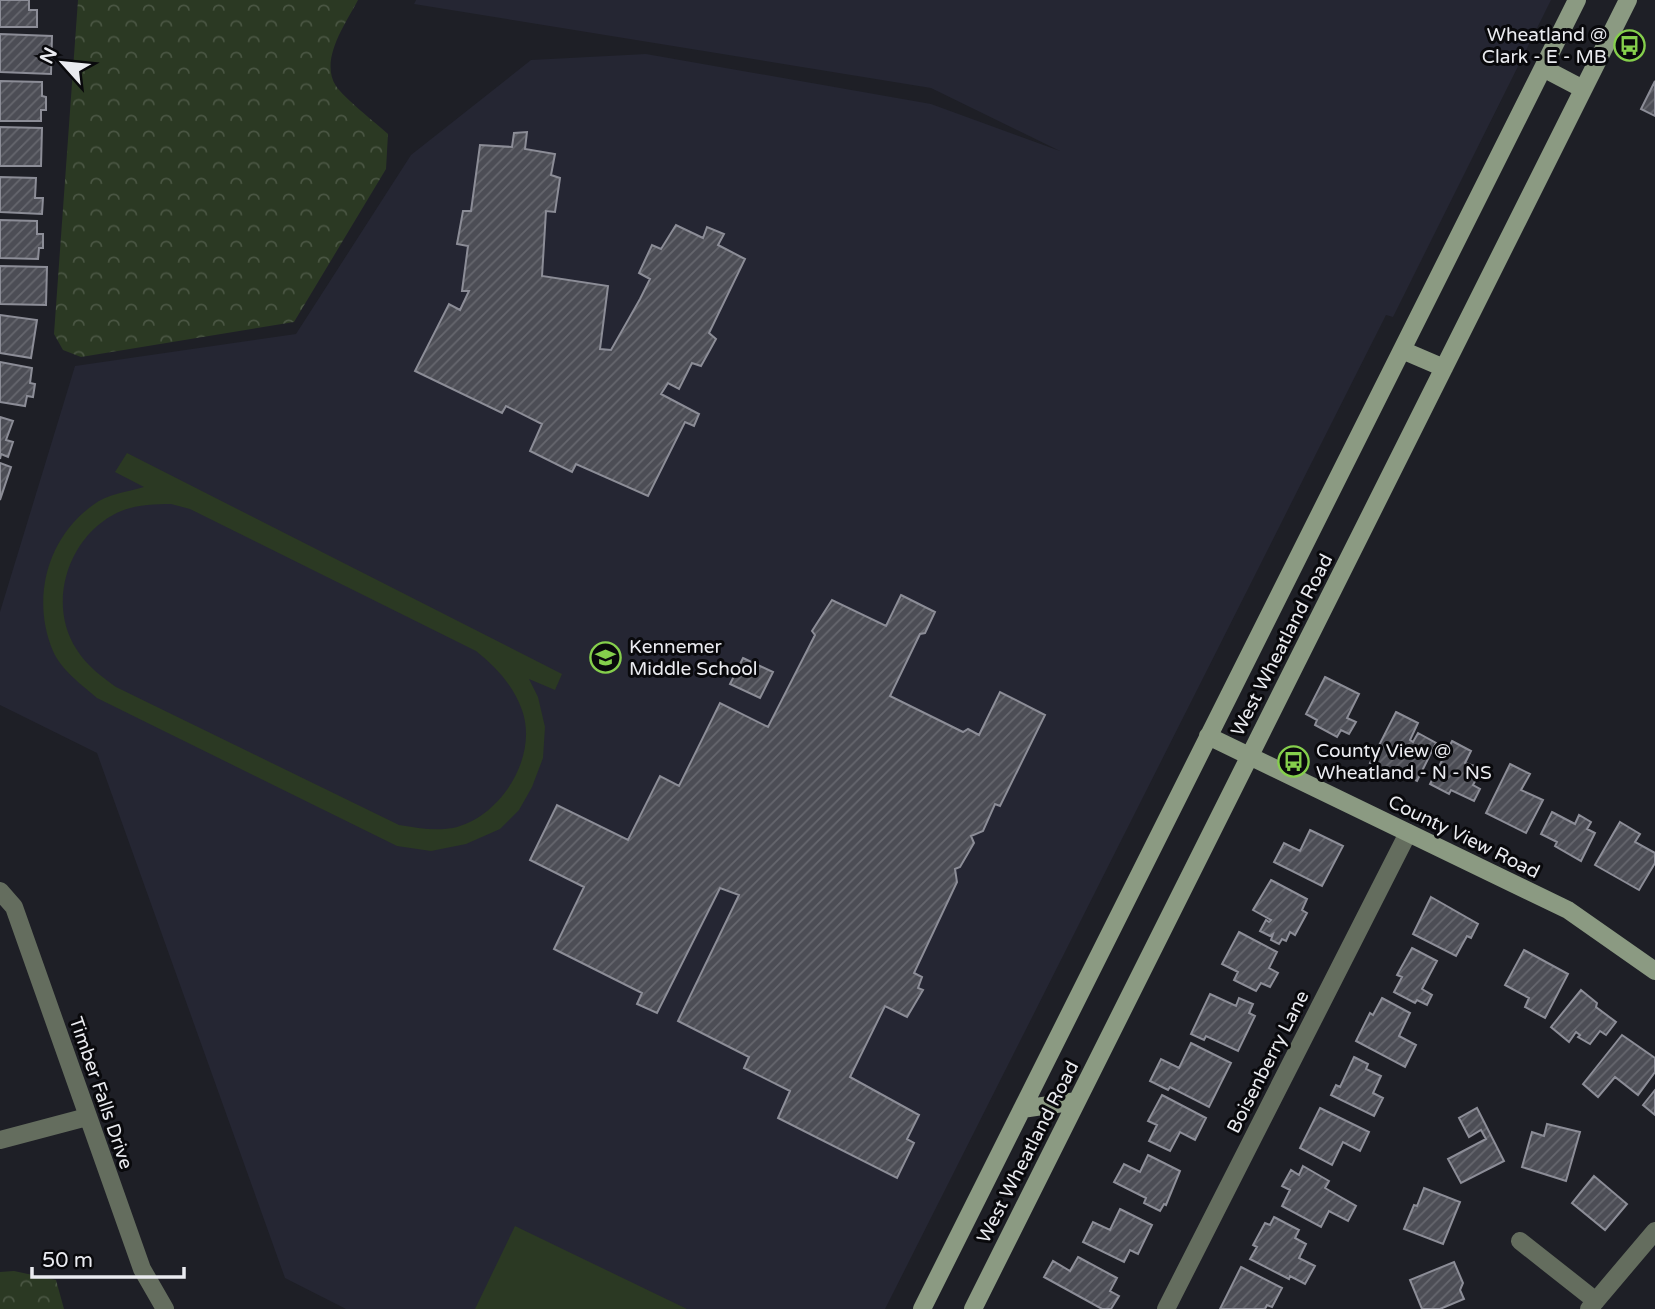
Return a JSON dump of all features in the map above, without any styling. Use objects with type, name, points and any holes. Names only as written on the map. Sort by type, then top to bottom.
[{"type":"main road","name":"West Wheatland Road","points":[[922,1309],[1577,0]]},
{"type":"main road","name":"West Wheatland Road","points":[[973,1309],[1628,0]]},
{"type":"main road","points":[[1543,68],[1583,89]]},
{"type":"main road","points":[[1402,350],[1444,368]]},
{"type":"main road","name":"County View Road","points":[[1208,736],[1568,910],[1655,971]]},
{"type":"main road","points":[[1022,1109],[1077,1101]]},
{"type":"street","name":"Boisenberry Lane","points":[[1166,1309],[1408,833]]},
{"type":"street","name":"Timber Falls Drive","points":[[0,891],[13,907],[142,1269],[166,1309]]},
{"type":"street","points":[[0,1140],[87,1117]]},
{"type":"street","points":[[1520,1241],[1592,1305],[1655,1231]]},
{"type":"shaded area","name":"Kennemer Middle School","points":[[416,0],[1551,0],[1393,317],[1386,315],[885,1309],[346,1309],[285,1278],[97,753],[0,705],[0,612],[75,366],[296,334],[411,155],[531,60],[646,54],[931,104],[1060,151],[931,88],[414,4]]},
{"type":"green space","points":[[78,0],[358,0],[332,53],[332,76],[336,86],[346,97],[388,134],[386,169],[294,322],[81,357],[63,350],[54,334]]},
{"type":"green space","points":[[127,453],[562,674],[555,690],[529,679],[538,697],[545,727],[543,758],[532,787],[519,810],[500,829],[466,844],[431,851],[397,846],[97,698],[66,671],[53,651],[44,611],[44,591],[54,552],[77,519],[104,498],[144,487],[115,472]],"holes":[[[171,504],[190,509],[476,651],[490,663],[514,692],[526,728],[520,765],[512,783],[500,799],[470,822],[453,828],[433,829],[399,825],[116,687],[85,661],[68,632],[63,594],[66,575],[84,540],[97,526],[113,515],[134,507]]]},
{"type":"green space","points":[[515,1226],[687,1309],[475,1309]]},
{"type":"green space","points":[[14,1271],[56,1280],[64,1309],[0,1309],[0,1272]]},
{"type":"building","points":[[0,0],[29,0],[29,10],[37,10],[37,27],[0,27]]},
{"type":"building","points":[[0,34],[52,36],[51,74],[0,72]]},
{"type":"building","points":[[0,81],[42,82],[46,110],[41,110],[41,121],[0,121]]},
{"type":"building","points":[[1655,81],[1655,116],[1641,109]]},
{"type":"building","points":[[0,127],[42,128],[41,166],[0,166]]},
{"type":"building","points":[[527,132],[525,149],[555,154],[551,175],[560,178],[555,212],[546,211],[542,276],[608,286],[600,349],[611,350],[650,279],[639,273],[652,245],[661,249],[676,225],[703,238],[707,227],[724,234],[718,245],[745,259],[709,333],[716,339],[701,366],[692,363],[679,389],[668,383],[661,394],[699,414],[694,426],[685,422],[648,496],[576,464],[572,472],[530,451],[542,424],[506,406],[502,413],[415,371],[449,304],[460,310],[469,291],[462,291],[468,246],[457,244],[463,211],[471,211],[480,145],[512,147],[514,133]]},
{"type":"building","points":[[0,177],[36,178],[35,198],[43,198],[42,214],[0,212]]},
{"type":"building","points":[[0,220],[37,221],[37,234],[43,234],[43,248],[39,248],[38,259],[0,258]]},
{"type":"building","points":[[0,266],[47,267],[46,305],[0,304]]},
{"type":"building","points":[[0,315],[37,320],[31,358],[0,353]]},
{"type":"building","points":[[0,362],[32,368],[30,383],[35,384],[33,397],[27,396],[25,406],[0,402]]},
{"type":"building","points":[[0,417],[13,421],[6,440],[13,442],[8,457],[1,454],[0,459]]},
{"type":"building","points":[[0,463],[11,467],[0,500]]},
{"type":"building","points":[[901,595],[935,612],[925,633],[920,634],[890,696],[963,732],[968,729],[979,735],[1000,692],[1045,715],[1000,806],[995,804],[983,831],[971,836],[974,843],[960,867],[955,869],[957,882],[914,973],[922,977],[918,988],[923,990],[907,1017],[885,1006],[850,1077],[919,1115],[907,1139],[914,1143],[897,1178],[778,1118],[790,1091],[744,1068],[749,1057],[678,1021],[739,895],[720,888],[657,1013],[637,1004],[642,993],[554,949],[584,887],[530,860],[557,805],[628,840],[660,776],[679,786],[720,703],[768,727],[815,635],[812,631],[832,600],[886,626]]},
{"type":"building","points":[[743,658],[773,672],[760,698],[730,684]]},
{"type":"building","points":[[1325,677],[1359,694],[1347,718],[1356,722],[1349,734],[1341,730],[1337,737],[1315,725],[1317,720],[1306,714]]},
{"type":"building","points":[[1396,712],[1418,723],[1410,740],[1413,742],[1418,733],[1436,743],[1417,781],[1403,774],[1401,778],[1370,763]]},
{"type":"building","points":[[1452,741],[1471,751],[1465,763],[1482,768],[1473,785],[1480,789],[1474,801],[1451,790],[1449,794],[1430,784]]},
{"type":"building","points":[[1510,764],[1530,774],[1521,790],[1543,800],[1526,833],[1486,813]]},
{"type":"building","points":[[1552,812],[1575,824],[1579,815],[1591,822],[1587,829],[1595,833],[1581,861],[1555,846],[1557,842],[1541,834]]},
{"type":"building","points":[[1620,822],[1640,834],[1635,842],[1655,853],[1655,863],[1639,890],[1595,865]]},
{"type":"building","points":[[1310,830],[1343,846],[1322,886],[1274,862],[1284,843],[1300,851]]},
{"type":"building","points":[[1271,880],[1307,899],[1302,910],[1307,913],[1295,935],[1290,932],[1286,941],[1282,939],[1279,944],[1271,940],[1273,934],[1270,936],[1260,931],[1266,920],[1271,920],[1253,910]]},
{"type":"building","points":[[1431,897],[1478,924],[1471,938],[1467,936],[1456,956],[1413,934]]},
{"type":"building","points":[[1239,932],[1277,952],[1269,968],[1278,973],[1270,987],[1261,983],[1256,991],[1234,980],[1238,972],[1222,964]]},
{"type":"building","points":[[1412,948],[1437,961],[1422,989],[1432,995],[1427,1005],[1417,1000],[1415,1003],[1394,992],[1402,977],[1397,975]]},
{"type":"building","points":[[1524,950],[1568,974],[1545,1018],[1525,1007],[1529,998],[1505,985]]},
{"type":"building","points":[[1581,990],[1597,1003],[1596,1007],[1616,1022],[1606,1035],[1600,1031],[1590,1044],[1578,1037],[1580,1035],[1576,1032],[1569,1042],[1551,1027]]},
{"type":"building","points":[[1210,994],[1236,1006],[1239,998],[1253,1004],[1249,1013],[1255,1016],[1238,1051],[1206,1036],[1204,1040],[1191,1034]]},
{"type":"building","points":[[1382,998],[1410,1013],[1399,1036],[1416,1045],[1405,1067],[1356,1041],[1370,1013],[1373,1015]]},
{"type":"building","points":[[1622,1035],[1655,1058],[1655,1072],[1638,1095],[1615,1077],[1598,1097],[1583,1084]]},
{"type":"building","points":[[1191,1043],[1231,1063],[1209,1107],[1170,1087],[1168,1090],[1150,1081],[1161,1059],[1179,1068]]},
{"type":"building","points":[[1354,1057],[1368,1064],[1366,1069],[1381,1076],[1373,1093],[1383,1098],[1374,1116],[1331,1095],[1336,1085],[1340,1087]]},
{"type":"building","points":[[1655,1090],[1655,1115],[1643,1105]]},
{"type":"building","points":[[1162,1095],[1206,1118],[1195,1140],[1180,1132],[1170,1151],[1149,1141],[1157,1125],[1148,1121]]},
{"type":"building","points":[[1320,1108],[1369,1132],[1360,1151],[1343,1142],[1332,1165],[1300,1148]]},
{"type":"building","points":[[1477,1108],[1504,1161],[1461,1183],[1448,1159],[1486,1139],[1481,1130],[1469,1137],[1459,1118]]},
{"type":"building","points":[[1547,1124],[1580,1132],[1566,1181],[1522,1167],[1532,1132],[1544,1136]]},
{"type":"building","points":[[1148,1155],[1180,1171],[1166,1205],[1164,1204],[1160,1211],[1144,1203],[1146,1198],[1114,1182],[1124,1164],[1140,1172]]},
{"type":"building","points":[[1303,1166],[1329,1181],[1325,1188],[1356,1206],[1348,1221],[1329,1211],[1321,1227],[1282,1206],[1290,1190],[1282,1186],[1291,1170],[1299,1175]]},
{"type":"building","points":[[1594,1176],[1627,1204],[1605,1230],[1572,1203]]},
{"type":"building","points":[[1424,1188],[1460,1202],[1443,1244],[1404,1229]]},
{"type":"building","points":[[1120,1209],[1152,1225],[1138,1254],[1130,1250],[1124,1262],[1083,1242],[1093,1222],[1110,1230]]},
{"type":"building","points":[[1274,1217],[1299,1230],[1295,1238],[1306,1244],[1299,1258],[1315,1266],[1305,1284],[1250,1259],[1257,1247],[1253,1245],[1265,1223],[1270,1225]]},
{"type":"building","points":[[1078,1257],[1117,1278],[1110,1291],[1119,1296],[1111,1309],[1102,1309],[1044,1277],[1053,1261],[1070,1271]]},
{"type":"building","points":[[1454,1262],[1463,1283],[1460,1290],[1464,1299],[1440,1309],[1422,1309],[1410,1280]]},
{"type":"building","points":[[1241,1267],[1282,1288],[1272,1307],[1267,1305],[1265,1309],[1220,1309]]},
{"type":"place","name":"Wheatland @ Clark - E - MB","points":[[1630,46]]},
{"type":"place","name":"Kennemer Middle School","points":[[606,658]]},
{"type":"place","name":"County View @ Wheatland - N - NS","points":[[1293,762]]}]
